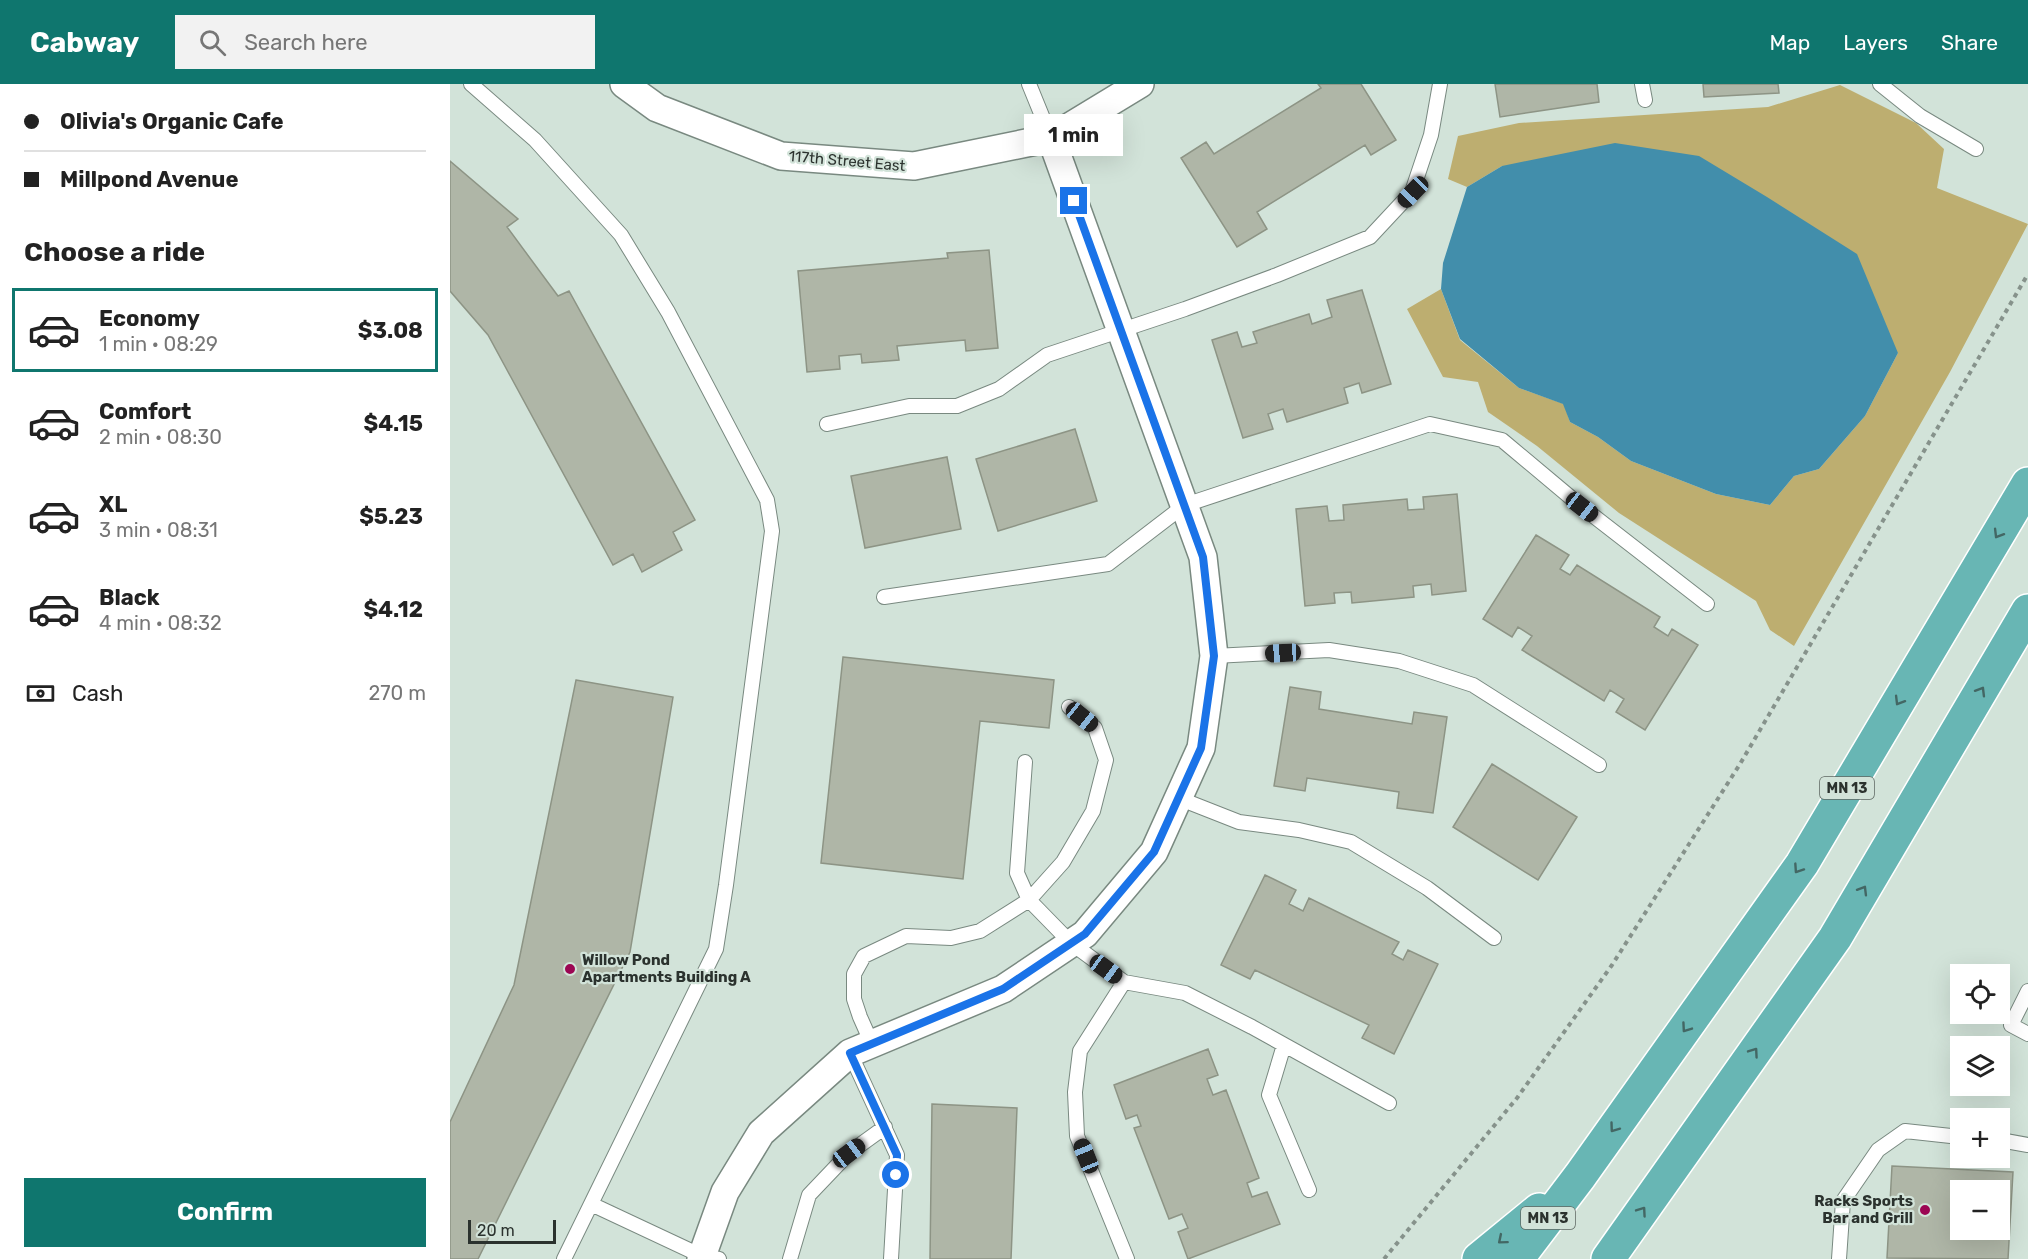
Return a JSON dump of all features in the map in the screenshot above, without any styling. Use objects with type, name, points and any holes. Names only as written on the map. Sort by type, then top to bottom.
[{"type":"highway","name":"MN 13","points":[[1517,1259],[1580,1176],[1802,864],[2028,483]]},
{"type":"highway","points":[[1608,1259],[1835,938],[2026,616]]},
{"type":"highway","points":[[1479,1259],[1580,1176]]},
{"type":"street","name":"117th Street East","points":[[624,84],[657,108],[781,156],[914,166],[1051,138],[1140,84]]},
{"type":"street","points":[[707,1258],[725,1192],[761,1133],[861,1048],[1003,989],[1085,934],[1154,852],[1201,748],[1214,656],[1203,557],[1051,138]]},
{"type":"lane","points":[[471,84],[535,140],[621,235],[668,312],[767,500],[772,531],[716,949],[564,1259]]},
{"type":"lane","points":[[1029,84],[1051,138]]},
{"type":"lane","points":[[827,424],[909,406],[957,406],[999,389],[1047,355],[1185,309],[1278,275],[1370,237],[1413,192],[1431,135],[1440,84]]},
{"type":"lane","points":[[1642,84],[1645,99]]},
{"type":"lane","points":[[1880,84],[1920,116],[1976,149]]},
{"type":"lane","points":[[884,597],[1108,564],[1185,505],[1430,424],[1502,440],[1582,507],[1707,604]]},
{"type":"lane","points":[[1214,656],[1329,650],[1399,660],[1473,685],[1599,765]]},
{"type":"lane","points":[[891,1259],[897,1155],[885,1127],[861,1048],[860,1017],[854,999],[854,974],[864,956],[906,936],[951,938],[980,931],[1029,900],[1063,862],[1093,811],[1106,760],[1095,728],[1069,707]]},
{"type":"lane","points":[[1025,762],[1017,873],[1029,900],[1071,944],[1124,982],[1185,993],[1389,1103]]},
{"type":"lane","points":[[1178,798],[1239,822],[1299,830],[1351,842],[1427,888],[1494,938]]},
{"type":"lane","points":[[1124,982],[1080,1052],[1075,1092],[1077,1136],[1127,1259]]},
{"type":"lane","points":[[2028,991],[2011,1025],[2028,1034]]},
{"type":"lane","points":[[1284,1045],[1269,1095],[1309,1190]]},
{"type":"lane","points":[[790,1259],[809,1195],[849,1153],[885,1127]]},
{"type":"lane","points":[[1839,1259],[1843,1200],[1878,1150],[1905,1131],[1950,1136]]},
{"type":"lane","points":[[2010,1142],[2028,1146]]},
{"type":"lane","points":[[591,1204],[707,1258]]},
{"type":"path","points":[[1384,1259],[1517,1098],[1612,965],[1740,764],[2028,274]]},
{"type":"shaded area","points":[[1840,85],[1916,123],[1944,149],[1937,188],[2028,224],[1950,372],[1794,646],[1770,630],[1756,601],[1619,513],[1537,446],[1488,412],[1478,382],[1443,377],[1407,309],[1441,289],[1460,340],[1519,388],[1564,404],[1570,422],[1598,437],[1631,461],[1716,494],[1770,505],[1794,476],[1819,469],[1865,416],[1898,353],[1502,166],[1467,187],[1448,179],[1458,136],[1519,123],[1768,107]]},
{"type":"water","points":[[1615,143],[1699,156],[1857,254],[1898,353],[1865,416],[1819,469],[1794,476],[1770,505],[1716,494],[1631,461],[1598,437],[1570,422],[1563,404],[1519,388],[1460,339],[1441,289],[1443,263],[1467,187],[1502,166]]},
{"type":"building","points":[[1318,84],[1361,84],[1396,140],[1371,155],[1365,145],[1257,212],[1267,229],[1237,247],[1181,158],[1206,142],[1214,154],[1321,88]]},
{"type":"building","points":[[1495,84],[1597,84],[1599,102],[1500,117]]},
{"type":"building","points":[[1703,84],[1778,84],[1779,93],[1704,97]]},
{"type":"building","points":[[450,161],[518,219],[507,227],[558,296],[569,291],[695,520],[673,532],[682,550],[642,572],[633,554],[613,565],[488,335],[450,291]]},
{"type":"building","points":[[989,250],[998,348],[966,351],[965,340],[897,346],[899,360],[862,363],[861,354],[839,356],[840,369],[807,372],[798,271],[948,258],[947,253]]},
{"type":"building","points":[[1362,290],[1391,384],[1362,393],[1359,383],[1344,388],[1348,403],[1287,422],[1283,409],[1268,414],[1273,429],[1243,438],[1212,340],[1237,332],[1242,347],[1257,343],[1253,332],[1309,314],[1312,324],[1332,317],[1327,300]]},
{"type":"building","points":[[1075,429],[1097,501],[998,531],[976,459]]},
{"type":"building","points":[[947,457],[961,529],[865,548],[851,476]]},
{"type":"building","points":[[1457,494],[1466,591],[1432,595],[1431,584],[1413,586],[1414,597],[1352,603],[1351,592],[1334,593],[1335,603],[1305,606],[1296,509],[1327,506],[1329,521],[1344,520],[1343,505],[1407,499],[1408,510],[1424,509],[1423,497]]},
{"type":"building","points":[[1536,535],[1569,555],[1560,569],[1570,575],[1577,565],[1660,617],[1654,627],[1668,636],[1672,629],[1698,645],[1645,730],[1616,712],[1624,699],[1610,690],[1604,701],[1522,650],[1532,636],[1518,627],[1512,637],[1483,619]]},
{"type":"building","points":[[843,657],[1054,680],[1049,728],[980,721],[963,879],[821,863]]},
{"type":"building","name":"Willow Pond Apartments Building A","points":[[576,680],[673,697],[630,952],[478,1259],[450,1259],[450,1122],[514,985]]},
{"type":"building","points":[[1290,687],[1321,692],[1319,709],[1412,724],[1414,712],[1447,717],[1433,813],[1397,808],[1399,792],[1307,778],[1305,791],[1274,786]]},
{"type":"building","points":[[1492,764],[1577,817],[1538,880],[1453,827]]},
{"type":"building","points":[[1265,875],[1296,890],[1289,904],[1303,911],[1309,898],[1399,942],[1392,954],[1403,960],[1408,950],[1438,964],[1394,1054],[1362,1038],[1369,1025],[1255,970],[1250,979],[1221,965]]},
{"type":"building","points":[[1208,1049],[1218,1075],[1207,1079],[1213,1095],[1226,1090],[1259,1178],[1247,1183],[1252,1197],[1267,1192],[1280,1224],[1188,1259],[1178,1232],[1188,1228],[1182,1214],[1169,1219],[1134,1128],[1141,1126],[1137,1115],[1126,1119],[1114,1085]]},
{"type":"building","points":[[932,1104],[1017,1108],[1011,1259],[930,1259]]},
{"type":"building","name":"Racks Sports Bar and Grill","points":[[1892,1166],[2013,1172],[2010,1224],[2010,1180],[1950,1180],[1950,1240],[2009,1240],[2008,1259],[1887,1258]]},
{"type":"place","name":"Willow Pond Apartments Building A","points":[[570,969]]},
{"type":"place","name":"Racks Sports Bar and Grill","points":[[1925,1210]]},
{"type":"route","points":[[896,1175],[897,1155],[850,1053],[1003,989],[1085,934],[1154,852],[1201,748],[1214,656],[1203,557],[1074,201]]}]
